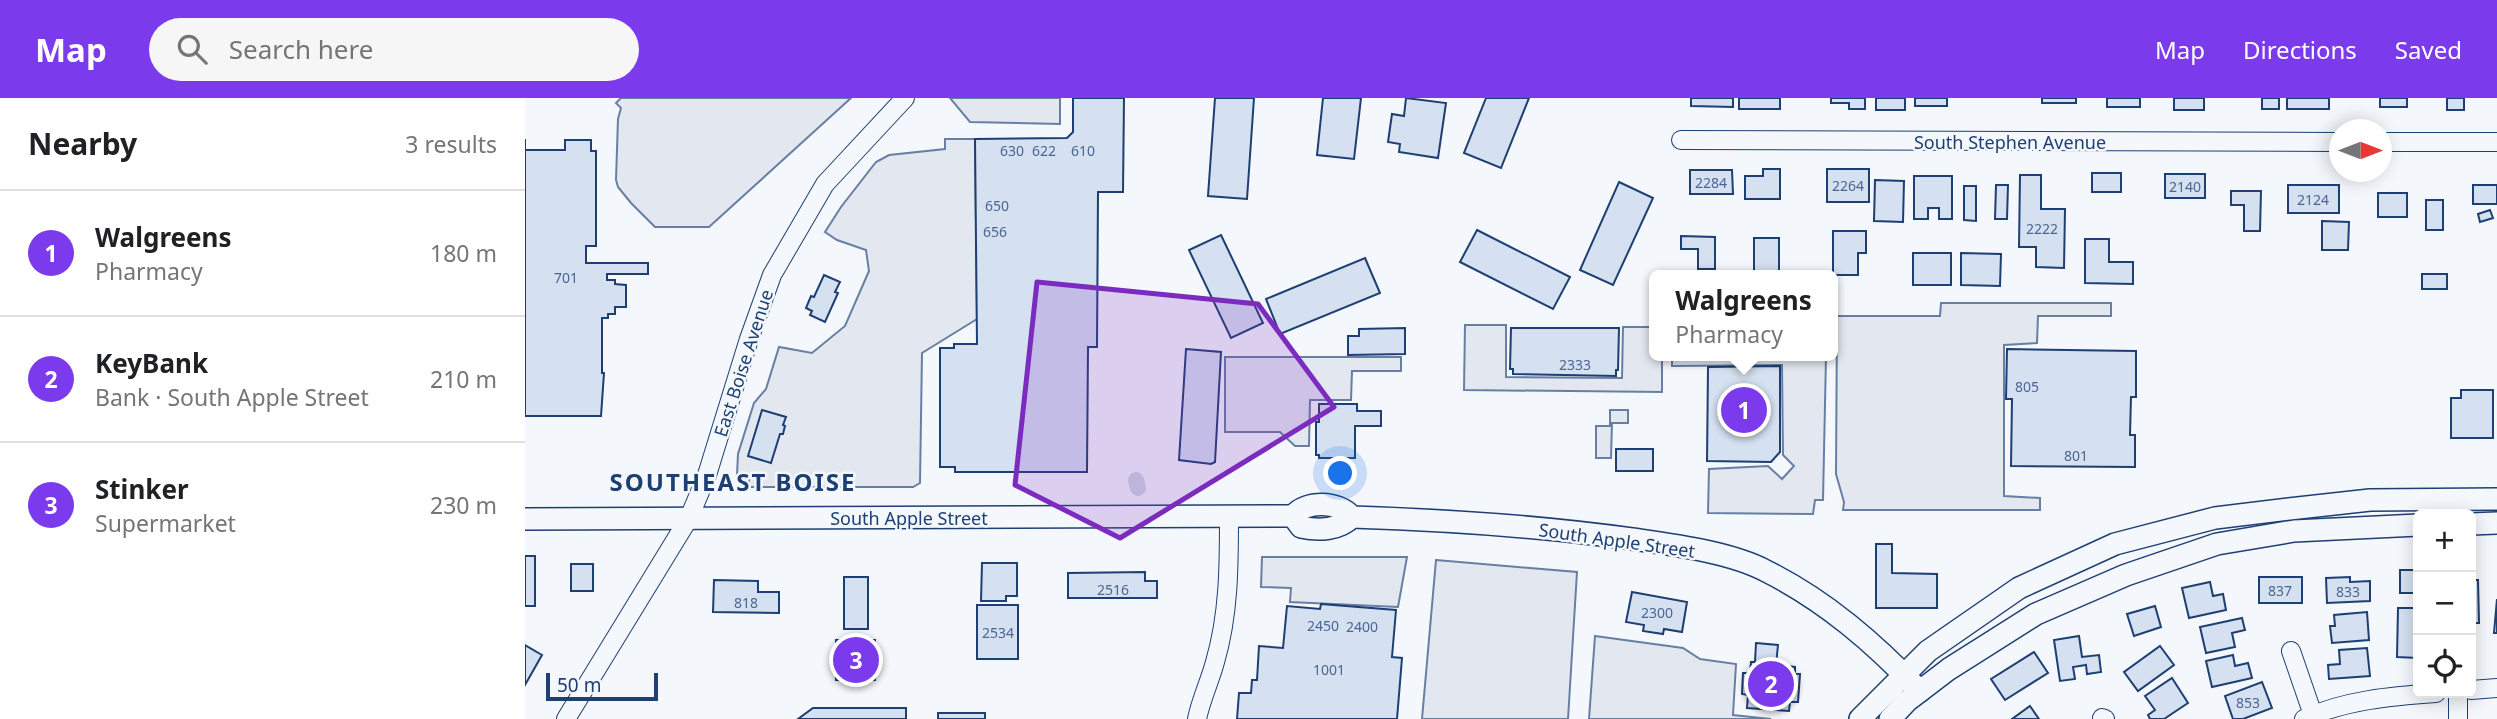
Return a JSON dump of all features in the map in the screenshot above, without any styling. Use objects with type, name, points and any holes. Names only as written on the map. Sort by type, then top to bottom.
[{"type":"main road","points":[[1860,719],[1928,651],[2019,588],[2115,544],[2215,518],[2277,510],[2370,500],[2497,499]]},
{"type":"main road","name":"South Apple Street","points":[[525,519],[1293,516],[1304,507],[1329,505],[1344,508],[1352,517],[1428,520],[1599,534],[1660,543],[1764,570],[1818,601],[1870,640],[1920,691]]},
{"type":"main road","points":[[2476,524],[2497,523]]},
{"type":"main road","points":[[1890,719],[1949,669],[2036,614],[2126,575],[2217,544],[2294,531],[2413,525]]},
{"type":"street","name":"East Boise Avenue","points":[[566,719],[689,517],[707,475],[772,275],[825,184],[905,98]]},
{"type":"street","name":"South Stephen Avenue","points":[[1681,140],[2329,142]]},
{"type":"street","points":[[2392,142],[2497,142]]},
{"type":"street","points":[[1197,719],[1224,627],[1229,578],[1229,516]]},
{"type":"street","points":[[2291,651],[2309,717],[2347,705],[2413,694]]},
{"type":"street","points":[[2476,690],[2497,688]]},
{"type":"street","points":[[2458,719],[2459,698]]},
{"type":"highlighted area","points":[[1037,282],[1258,304],[1334,407],[1120,538],[1015,485]]},
{"type":"shaded area","points":[[621,98],[851,98],[709,227],[655,227],[631,203],[618,187],[616,180],[618,119],[621,108],[616,103]]},
{"type":"shaded area","points":[[950,98],[1060,98],[1060,124],[970,122]]},
{"type":"shaded area","points":[[945,139],[975,139],[977,319],[922,353],[920,483],[913,487],[749,487],[749,476],[737,475],[738,454],[754,403],[766,389],[779,347],[812,353],[845,326],[869,271],[866,250],[837,240],[825,232],[876,162],[889,155],[945,149]]},
{"type":"shaded area","points":[[1941,303],[2111,303],[2111,316],[2038,316],[2037,343],[2004,345],[2004,496],[2040,498],[2040,510],[1843,510],[1844,502],[1836,474],[1838,316],[1940,316]]},
{"type":"shaded area","points":[[1465,325],[1506,325],[1506,377],[1622,378],[1623,327],[1649,327],[1649,361],[1662,361],[1662,392],[1464,390]]},
{"type":"shaded area","points":[[1225,357],[1401,357],[1401,371],[1352,371],[1351,400],[1310,400],[1309,446],[1295,446],[1280,432],[1225,432]]},
{"type":"shaded area","points":[[1672,361],[1826,361],[1823,500],[1815,500],[1813,514],[1708,513],[1709,469],[1768,466],[1782,479],[1794,466],[1783,455],[1782,365],[1672,366]]},
{"type":"shaded area","points":[[1610,410],[1628,410],[1628,423],[1612,423],[1611,458],[1596,458],[1596,426],[1610,426]]},
{"type":"shaded area","points":[[1262,557],[1407,557],[1398,607],[1290,602],[1291,588],[1261,587]]},
{"type":"shaded area","points":[[1436,560],[1577,572],[1568,719],[1422,719]]},
{"type":"shaded area","points":[[1595,636],[1683,648],[1700,659],[1736,664],[1733,715],[1771,719],[1589,719]]},
{"type":"building","points":[[1073,98],[1124,98],[1123,192],[1098,192],[1097,347],[1088,347],[1087,472],[955,472],[955,467],[940,467],[940,348],[954,348],[954,344],[977,344],[975,139],[1067,138],[1073,132]]},
{"type":"building","points":[[1215,98],[1254,98],[1247,199],[1208,196]]},
{"type":"building","points":[[1323,98],[1361,98],[1354,159],[1317,155]]},
{"type":"building","points":[[1406,98],[1446,103],[1438,158],[1399,152],[1400,144],[1388,142],[1392,114],[1404,116]]},
{"type":"building","points":[[1486,98],[1529,98],[1501,168],[1464,153]]},
{"type":"building","points":[[1691,98],[1733,98],[1733,107],[1691,106]]},
{"type":"building","points":[[1739,98],[1780,98],[1780,109],[1739,109]]},
{"type":"building","points":[[1831,98],[1865,98],[1865,109],[1849,109],[1849,103],[1831,103]]},
{"type":"building","points":[[1876,98],[1905,98],[1905,110],[1876,110]]},
{"type":"building","points":[[1915,98],[1947,98],[1947,106],[1915,106]]},
{"type":"building","points":[[2042,98],[2076,98],[2076,103],[2042,103]]},
{"type":"building","points":[[2107,98],[2140,98],[2140,107],[2107,107]]},
{"type":"building","points":[[2174,98],[2204,98],[2204,110],[2174,110]]},
{"type":"building","points":[[2262,98],[2279,98],[2279,109],[2262,109]]},
{"type":"building","points":[[2287,98],[2329,98],[2329,109],[2287,109]]},
{"type":"building","points":[[2380,98],[2407,98],[2407,107],[2380,107]]},
{"type":"building","points":[[2447,98],[2464,98],[2464,110],[2447,110]]},
{"type":"building","points":[[565,140],[591,140],[591,151],[596,151],[596,246],[586,246],[586,263],[648,263],[648,274],[607,274],[607,280],[626,285],[626,307],[615,307],[615,314],[602,318],[604,373],[601,416],[525,416],[525,150],[565,150]]},
{"type":"building","points":[[1763,169],[1780,169],[1780,199],[1745,199],[1745,176],[1763,176]]},
{"type":"building","points":[[1827,169],[1869,169],[1869,202],[1827,202]]},
{"type":"building","points":[[1690,170],[1732,170],[1733,194],[1690,194]]},
{"type":"building","points":[[2092,173],[2121,173],[2121,192],[2092,192]]},
{"type":"building","points":[[2165,174],[2205,174],[2205,198],[2165,198]]},
{"type":"building","points":[[2020,175],[2041,175],[2041,209],[2065,209],[2064,268],[2036,267],[2036,247],[2019,247]]},
{"type":"building","points":[[1914,176],[1952,176],[1952,219],[1939,219],[1939,208],[1928,208],[1928,219],[1914,219]]},
{"type":"building","points":[[1875,180],[1904,181],[1903,222],[1874,221]]},
{"type":"building","points":[[1619,182],[1653,198],[1613,285],[1580,270]]},
{"type":"building","points":[[1996,185],[2008,185],[2007,219],[1995,219]]},
{"type":"building","points":[[2288,185],[2339,185],[2339,213],[2288,213]]},
{"type":"building","points":[[2473,185],[2497,185],[2497,204],[2473,204]]},
{"type":"building","points":[[1964,186],[1976,186],[1976,221],[1964,220]]},
{"type":"building","points":[[2231,191],[2261,191],[2260,231],[2244,231],[2244,205],[2231,205]]},
{"type":"building","points":[[2378,193],[2407,193],[2407,217],[2378,217]]},
{"type":"building","points":[[2426,200],[2443,200],[2443,230],[2426,230]]},
{"type":"building","points":[[2490,210],[2493,218],[2480,222],[2478,214]]},
{"type":"building","points":[[2322,221],[2349,222],[2348,250],[2322,250]]},
{"type":"building","points":[[1477,230],[1570,277],[1553,309],[1460,262]]},
{"type":"building","points":[[1833,231],[1866,231],[1866,253],[1858,253],[1858,275],[1838,275],[1838,270],[1833,270]]},
{"type":"building","points":[[1221,235],[1263,323],[1231,338],[1189,250]]},
{"type":"building","points":[[1681,236],[1715,237],[1715,269],[1698,269],[1698,249],[1681,249]]},
{"type":"building","points":[[1754,238],[1779,238],[1779,270],[1754,270]]},
{"type":"building","points":[[2085,239],[2109,239],[2109,262],[2133,262],[2133,284],[2085,283]]},
{"type":"building","points":[[1913,253],[1951,253],[1951,285],[1913,285]]},
{"type":"building","points":[[1961,253],[2001,254],[2000,286],[1961,285]]},
{"type":"building","points":[[1365,258],[1380,293],[1280,334],[1266,299]]},
{"type":"building","points":[[2422,274],[2447,274],[2447,289],[2422,289]]},
{"type":"building","points":[[824,275],[840,282],[825,322],[810,315],[812,311],[806,308]]},
{"type":"building","points":[[1405,328],[1405,354],[1348,355],[1348,336],[1359,336],[1359,329]]},
{"type":"building","points":[[1511,328],[1619,328],[1616,376],[1513,374],[1513,369],[1510,369]]},
{"type":"building","points":[[1186,349],[1221,352],[1215,462],[1211,464],[1179,460]]},
{"type":"building","points":[[2007,349],[2136,351],[2136,397],[2131,397],[2130,435],[2135,435],[2135,467],[2011,466],[2012,399],[2006,399]]},
{"type":"building","points":[[1780,366],[1780,452],[1771,462],[1707,461],[1708,367]]},
{"type":"building","points":[[2461,390],[2493,390],[2493,438],[2451,438],[2451,398],[2461,398]]},
{"type":"building","points":[[1319,404],[1357,404],[1357,411],[1381,411],[1381,426],[1355,426],[1355,458],[1319,458],[1319,455],[1316,455],[1316,422],[1319,422]]},
{"type":"building","points":[[762,410],[786,417],[783,434],[780,434],[771,463],[748,456]]},
{"type":"building","points":[[1616,449],[1653,449],[1653,471],[1616,471]]},
{"type":"building","points":[[1876,544],[1892,544],[1892,573],[1937,574],[1937,608],[1876,608]]},
{"type":"building","points":[[525,556],[535,556],[535,606],[525,606]]},
{"type":"building","points":[[982,563],[1017,563],[1017,596],[1006,596],[1006,601],[981,601]]},
{"type":"building","points":[[571,564],[593,564],[593,591],[571,591]]},
{"type":"building","points":[[2400,570],[2413,570],[2413,593],[2400,593]]},
{"type":"building","points":[[1145,572],[1145,581],[1157,581],[1157,598],[1068,598],[1068,573]]},
{"type":"building","points":[[844,577],[868,577],[868,629],[844,629]]},
{"type":"building","points":[[2259,577],[2302,577],[2302,603],[2259,603]]},
{"type":"building","points":[[2350,577],[2350,582],[2370,581],[2370,601],[2327,603],[2326,578]]},
{"type":"building","points":[[714,580],[758,581],[758,592],[779,592],[779,613],[713,612]]},
{"type":"building","points":[[2476,580],[2478,580],[2479,623],[2476,623]]},
{"type":"building","points":[[2210,582],[2213,596],[2223,594],[2226,610],[2189,618],[2182,588]]},
{"type":"building","points":[[1632,592],[1687,602],[1682,632],[1664,629],[1663,634],[1643,631],[1644,625],[1626,622]]},
{"type":"building","points":[[2497,599],[2497,633],[2494,633]]},
{"type":"building","points":[[1321,604],[1396,610],[1392,657],[1402,658],[1397,719],[1237,719],[1239,693],[1251,693],[1252,680],[1257,680],[1259,646],[1283,648],[1287,606],[1320,609]]},
{"type":"building","points":[[977,605],[1018,605],[1018,659],[977,659]]},
{"type":"building","points":[[2155,606],[2161,627],[2134,636],[2127,614]]},
{"type":"building","points":[[2398,608],[2413,608],[2413,658],[2397,657]]},
{"type":"building","points":[[2367,612],[2369,640],[2332,643],[2330,626],[2335,626],[2334,615]]},
{"type":"building","points":[[2242,618],[2245,630],[2232,633],[2235,647],[2206,653],[2200,627]]},
{"type":"building","points":[[2079,636],[2082,657],[2099,655],[2101,672],[2087,674],[2086,665],[2073,667],[2075,679],[2060,681],[2054,640]]},
{"type":"building","points":[[836,640],[875,640],[875,680],[836,680]]},
{"type":"building","points":[[1756,643],[1778,645],[1776,665],[1795,667],[1795,674],[1800,674],[1798,702],[1790,702],[1789,711],[1747,708],[1748,695],[1742,694],[1743,673],[1750,673],[1751,662],[1755,662]]},
{"type":"building","points":[[525,645],[542,655],[525,685]]},
{"type":"building","points":[[2160,646],[2174,665],[2138,691],[2124,672]]},
{"type":"building","points":[[2367,648],[2370,676],[2329,679],[2328,665],[2340,664],[2339,650]]},
{"type":"building","points":[[2034,652],[2048,673],[2005,700],[1991,679]]},
{"type":"building","points":[[2233,655],[2235,666],[2248,663],[2252,678],[2212,687],[2206,661]]},
{"type":"building","points":[[2172,678],[2188,703],[2164,719],[2150,719],[2148,715],[2155,710],[2145,696]]},
{"type":"building","points":[[2262,682],[2272,708],[2243,719],[2233,719],[2225,696]]},
{"type":"building","points":[[2030,706],[2039,719],[2012,719]]},
{"type":"building","points":[[813,708],[906,708],[906,719],[798,719]]},
{"type":"building","points":[[938,713],[985,713],[985,719],[938,719]]},
{"type":"waterway","points":[[1136,480],[1138,488]]},
{"type":"place","name":"Walgreens","points":[[1744,410]]},
{"type":"place","name":"Stinker","points":[[856,660]]},
{"type":"place","name":"KeyBank","points":[[1771,684]]},
{"type":"district","name":"SOUTHEAST BOISE","points":[[733,481]]}]
